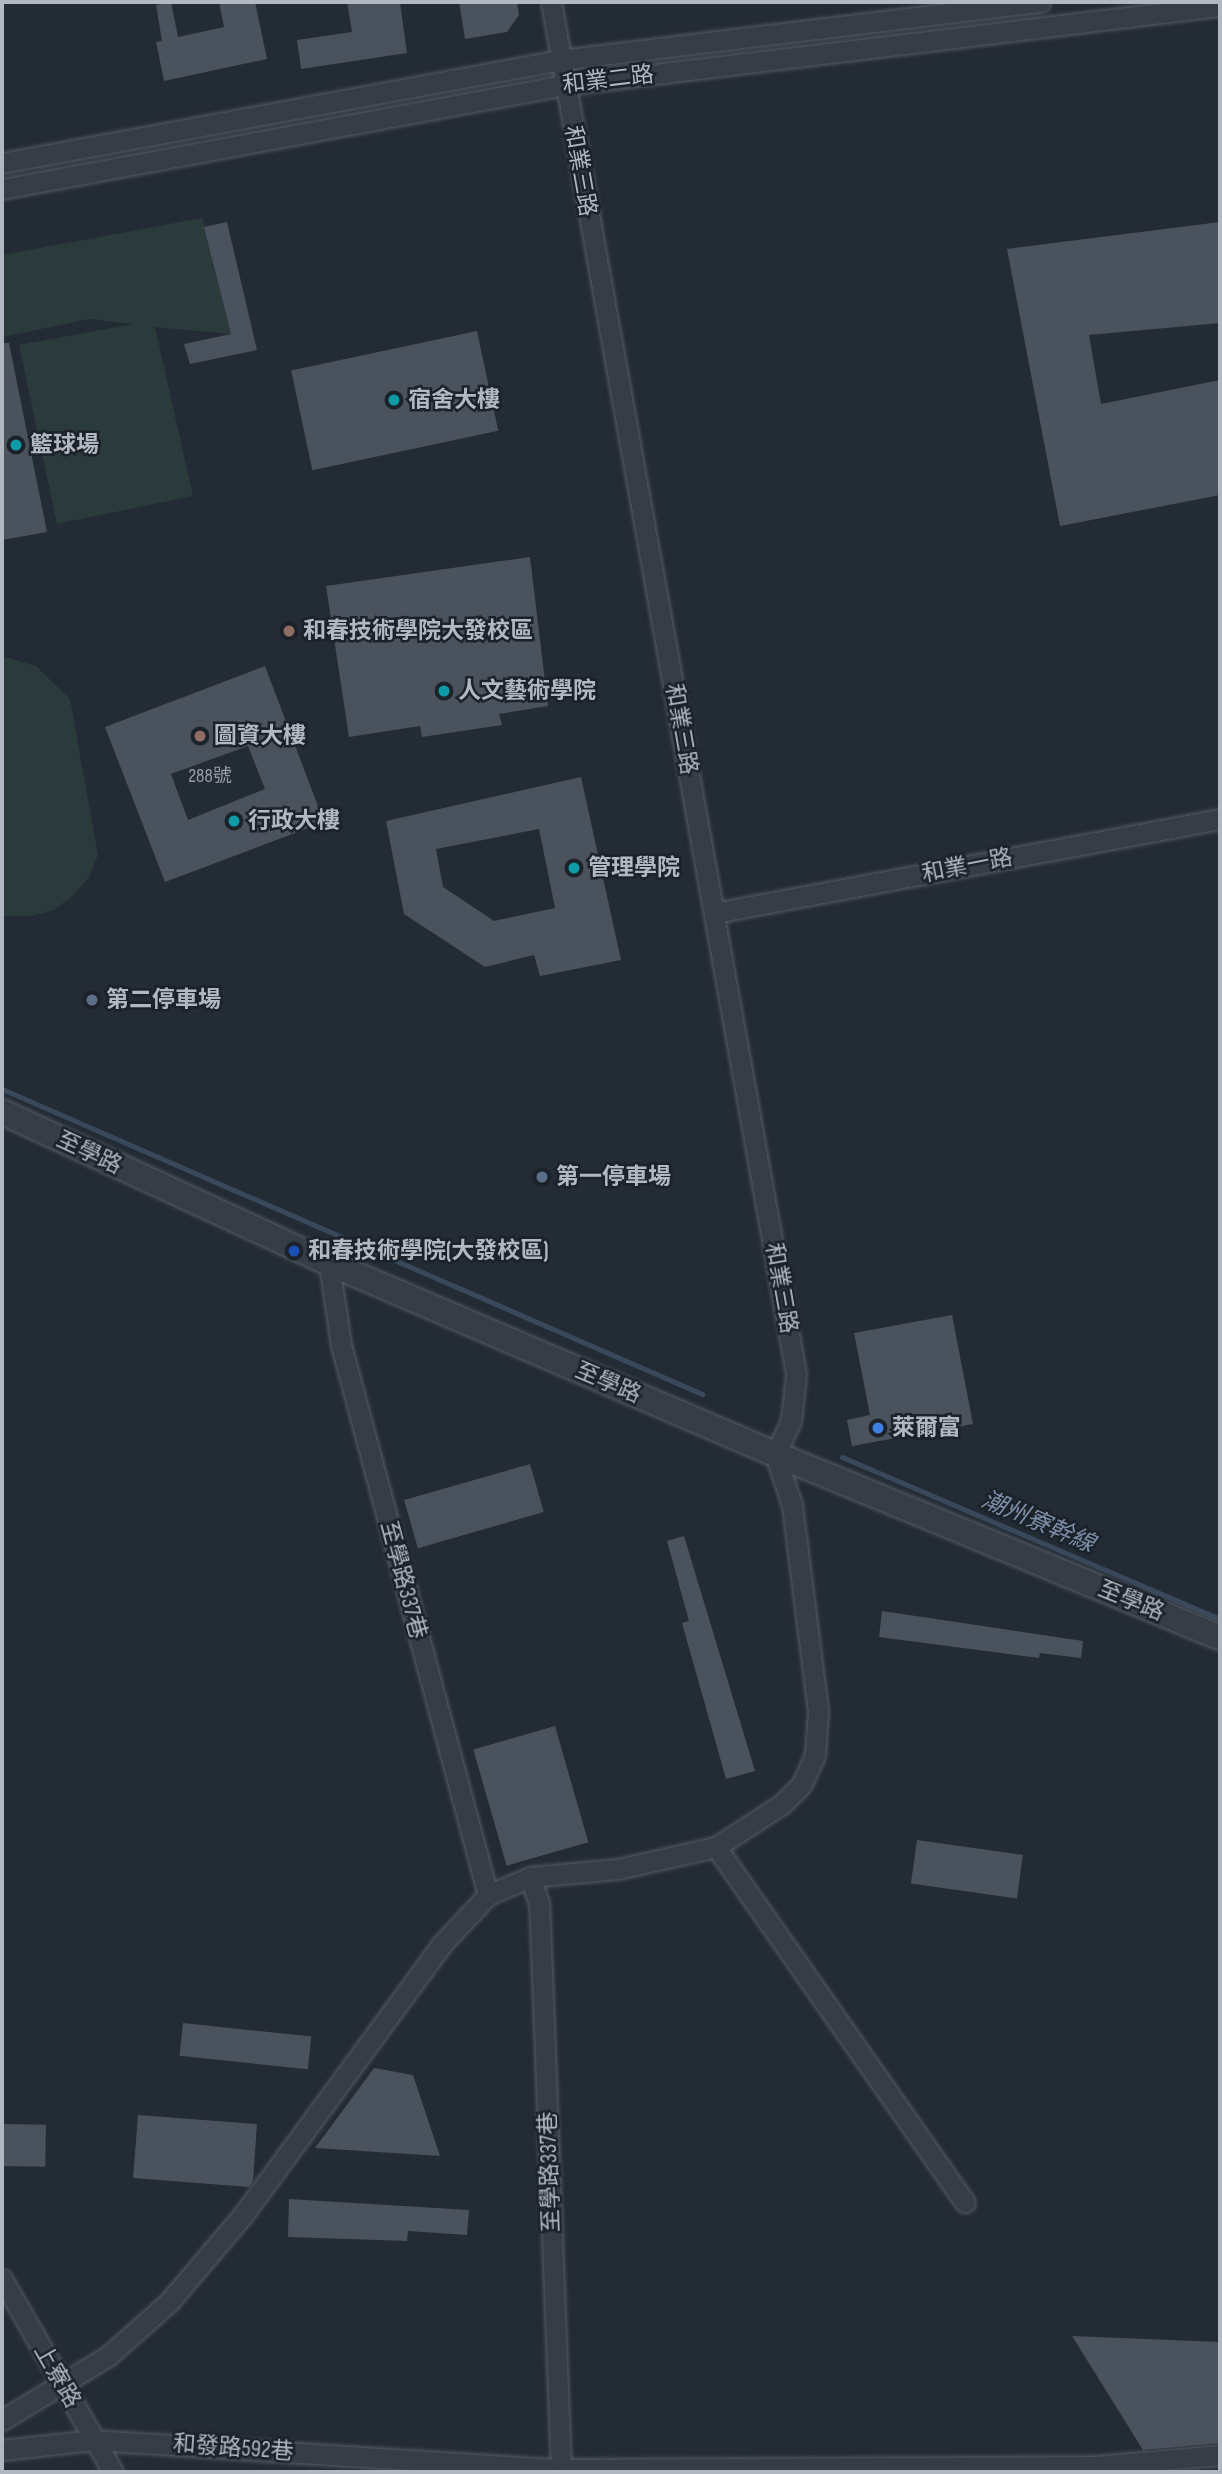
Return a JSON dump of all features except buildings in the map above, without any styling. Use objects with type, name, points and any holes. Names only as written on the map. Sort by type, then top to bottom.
[{"type":"street","name":"和業三路","points":[[551,2],[796,1374],[791,1421],[775,1454]]},
{"type":"street","name":"和業二路","points":[[2,163],[560,60],[1041,2]]},
{"type":"street","name":"和業二路","points":[[2,189],[564,85],[1220,6]]},
{"type":"street","name":"和業一路","points":[[714,913],[1220,818]]},
{"type":"street","name":"至學路","points":[[2,1112],[330,1263],[775,1454],[1220,1637]]},
{"type":"street","name":"至學路337巷","points":[[330,1263],[341,1345],[488,1895]]},
{"type":"street","points":[[2,2420],[107,2356],[169,2302],[243,2216],[441,1945],[488,1895],[530,1877],[627,1868],[716,1847],[782,1804],[802,1784],[815,1755],[818,1711],[792,1505],[775,1454]]},
{"type":"street","points":[[716,1847],[965,2203]]},
{"type":"street","name":"至學路337巷","points":[[530,1877],[540,1925],[561,2471]]},
{"type":"street","name":"上寮路","points":[[2,2279],[113,2472]]},
{"type":"street","name":"和發路592巷","points":[[2,2450],[94,2440],[561,2471],[1097,2466],[1220,2455]]},
{"type":"shaded area","points":[[202,218],[231,334],[155,327],[193,496],[57,524],[19,345],[133,324],[90,319],[2,337],[2,255]]},
{"type":"shaded area","points":[[2,656],[36,666],[70,699],[98,855],[89,878],[71,897],[54,910],[31,916],[2,916]]},
{"type":"waterway","points":[[2,1089],[702,1394]]},
{"type":"waterway","name":"潮州寮幹線","points":[[842,1457],[1220,1619]]},
{"type":"place","name":"宿舍大樓","points":[[394,400]]},
{"type":"place","name":"籃球場","points":[[16,445]]},
{"type":"place","name":"和春技術學院大發校區","points":[[289,631]]},
{"type":"place","name":"人文藝術學院","points":[[444,691]]},
{"type":"place","name":"圖資大樓","points":[[200,736]]},
{"type":"place","name":"行政大樓","points":[[234,821]]},
{"type":"place","name":"管理學院","points":[[574,868]]},
{"type":"place","name":"第二停車場","points":[[92,1000]]},
{"type":"place","name":"第一停車場","points":[[542,1177]]},
{"type":"place","name":"和春技術學院(大發校區)","points":[[294,1251]]},
{"type":"place","name":"萊爾富","points":[[878,1428]]}]
